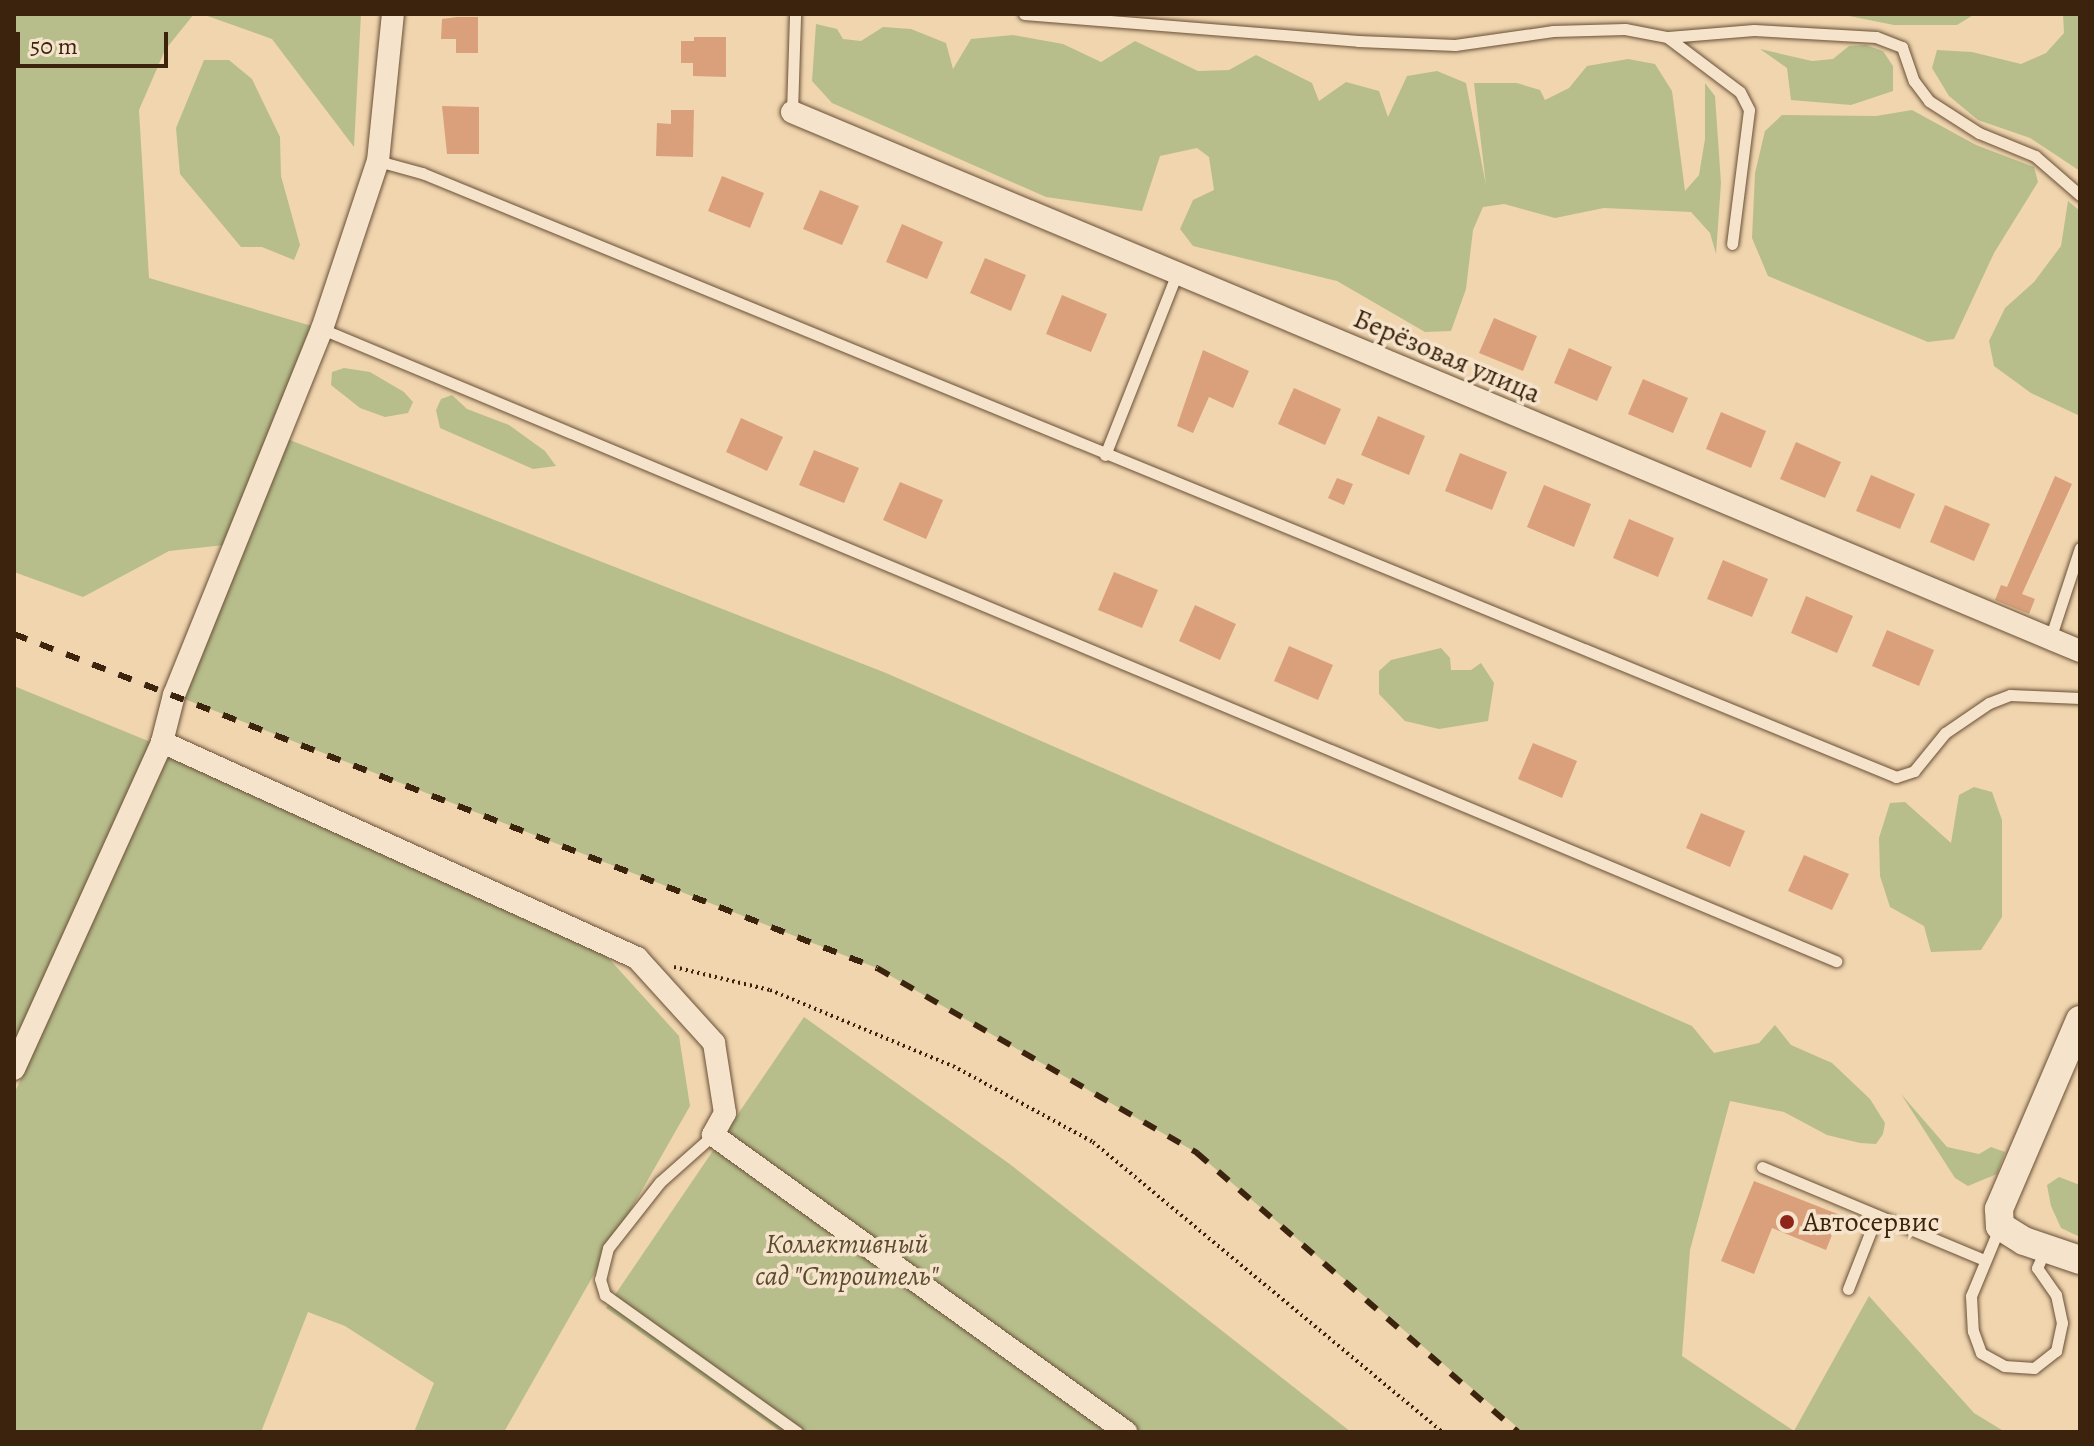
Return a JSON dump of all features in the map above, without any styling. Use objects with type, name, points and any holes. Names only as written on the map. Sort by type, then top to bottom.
[{"type":"street","points":[[14,1069],[162,742],[174,695],[322,329],[378,161],[393,14]]},
{"type":"street","name":"Берёзовая улица","points":[[792,112],[1176,276],[2080,651]]},
{"type":"street","points":[[162,742],[637,958],[714,1043],[725,1113],[713,1135],[1126,1432]]},
{"type":"street","points":[[2080,1020],[1999,1209],[2000,1226],[2080,1260]]},
{"type":"lane","points":[[792,112],[795,14]]},
{"type":"lane","points":[[1024,14],[1358,41],[1455,45],[1553,31],[1625,29],[1667,37],[1754,30],[1876,37],[1902,47],[1914,81],[1929,101],[1979,133],[2035,156],[2080,195]]},
{"type":"lane","points":[[1667,37],[1740,92],[1749,110],[1732,244]]},
{"type":"lane","points":[[378,161],[422,173],[1896,777],[1914,771],[1945,733],[1989,703],[2010,695],[2080,698]]},
{"type":"lane","points":[[1105,455],[1176,276]]},
{"type":"lane","points":[[322,329],[1836,961]]},
{"type":"lane","points":[[2050,639],[2080,548]]},
{"type":"lane","points":[[2067,588],[2080,597]]},
{"type":"lane","points":[[713,1135],[660,1182],[617,1237],[600,1279],[605,1295],[797,1432]]},
{"type":"lane","points":[[1762,1167],[1984,1260]]},
{"type":"lane","points":[[1848,1289],[1877,1215]]},
{"type":"lane","points":[[2000,1226],[1971,1296],[1973,1331],[1981,1353],[2004,1366],[2034,1368],[2056,1351],[2062,1323],[2056,1295],[2037,1268],[2046,1248]]},
{"type":"path","points":[[637,958],[770,990],[953,1066],[1093,1142],[1442,1432]]},
{"type":"green space","points":[[14,14],[194,14],[165,50],[139,110],[149,278],[322,329],[277,435],[886,673],[1692,1026],[1714,1053],[1759,1043],[1775,1025],[1791,1045],[1832,1063],[1870,1099],[1885,1123],[1883,1134],[1876,1144],[1860,1143],[1827,1135],[1784,1112],[1730,1101],[1690,1250],[1682,1356],[1794,1431],[1869,1296],[1974,1413],[2005,1432],[1523,1432],[1197,1153],[877,968],[174,695],[234,544],[169,551],[83,597],[14,572]]},
{"type":"green space","points":[[202,14],[361,14],[354,147],[272,39]]},
{"type":"green space","points":[[1764,14],[1975,14],[1957,25],[1894,25],[1849,16]]},
{"type":"green space","points":[[2063,14],[2080,14],[2080,171],[2030,138],[1978,120],[1949,96],[1932,68],[1937,50],[1972,52],[2021,64],[2046,53],[2064,33]]},
{"type":"green space","points":[[816,24],[837,29],[843,39],[861,41],[883,27],[911,29],[946,43],[953,69],[971,39],[1013,35],[1063,44],[1101,62],[1135,41],[1198,71],[1229,70],[1256,55],[1312,83],[1319,101],[1346,82],[1379,91],[1388,117],[1407,76],[1437,71],[1466,83],[1486,185],[1474,83],[1517,83],[1540,90],[1545,100],[1569,88],[1587,66],[1628,59],[1655,64],[1672,91],[1685,191],[1699,175],[1705,139],[1705,83],[1715,96],[1721,183],[1716,254],[1710,233],[1691,212],[1604,208],[1555,218],[1504,204],[1483,207],[1473,230],[1466,289],[1451,331],[1425,332],[1337,281],[1193,246],[1180,229],[1193,200],[1214,190],[1209,157],[1197,148],[1160,156],[1142,211],[1046,197],[832,103],[812,81]]},
{"type":"green space","points":[[1866,45],[1883,51],[1893,66],[1893,91],[1851,105],[1791,100],[1787,68],[1760,49],[1812,61],[1833,59],[1849,46]]},
{"type":"green space","points":[[204,60],[229,60],[252,79],[280,137],[281,176],[300,245],[294,260],[262,247],[241,247],[180,174],[176,128]]},
{"type":"green space","points":[[1912,110],[1976,145],[2034,167],[2038,182],[1994,253],[1954,339],[1928,342],[1768,276],[1752,238],[1755,173],[1765,131],[1782,115],[1876,116]]},
{"type":"green space","points":[[2068,201],[2080,211],[2080,416],[2031,393],[1994,366],[1989,341],[2005,308],[2034,282],[2061,246]]},
{"type":"green space","points":[[344,368],[370,372],[404,392],[413,402],[408,413],[385,417],[360,408],[331,385],[332,372]]},
{"type":"green space","points":[[452,395],[467,409],[509,425],[545,451],[556,466],[533,469],[440,428],[436,410],[441,399]]},
{"type":"green space","points":[[1441,648],[1450,658],[1451,670],[1471,670],[1481,663],[1494,683],[1488,721],[1439,729],[1405,721],[1379,694],[1379,671],[1391,660]]},
{"type":"green space","points":[[14,686],[153,743],[14,1045]]},
{"type":"green space","points":[[168,757],[602,951],[679,1036],[690,1106],[504,1432],[414,1432],[434,1383],[345,1326],[308,1312],[261,1432],[14,1432],[14,1094]]},
{"type":"green space","points":[[1974,787],[1992,792],[2002,820],[2002,917],[1981,950],[1931,952],[1924,926],[1890,907],[1880,876],[1879,838],[1890,803],[1905,802],[1951,843],[1959,795]]},
{"type":"green space","name":"Коллективный сад \"Строитель\"","points":[[804,1017],[1011,1165],[1351,1432],[781,1432],[606,1308]]},
{"type":"green space","points":[[1901,1094],[1947,1147],[1979,1154],[1991,1147],[2005,1152],[1997,1174],[1968,1186],[1955,1178]]},
{"type":"green space","points":[[2059,1177],[2080,1185],[2080,1237],[2061,1228],[2051,1206],[2047,1185]]},
{"type":"building","points":[[478,17],[478,53],[456,53],[456,39],[441,39],[442,19]]},
{"type":"building","points":[[694,37],[726,37],[726,77],[693,76],[693,63],[681,63],[681,41],[694,41]]},
{"type":"building","points":[[442,106],[479,107],[479,154],[447,154]]},
{"type":"building","points":[[671,110],[694,110],[693,157],[656,156],[657,123],[671,124]]},
{"type":"building","points":[[722,176],[764,193],[750,228],[708,211]]},
{"type":"building","points":[[820,190],[859,206],[842,245],[803,229]]},
{"type":"building","points":[[902,224],[943,242],[927,279],[886,262]]},
{"type":"building","points":[[985,258],[1026,275],[1011,311],[970,293]]},
{"type":"building","points":[[1062,295],[1107,314],[1091,352],[1046,334]]},
{"type":"building","points":[[1494,318],[1537,336],[1523,371],[1479,353]]},
{"type":"building","points":[[1569,348],[1612,367],[1597,401],[1554,383]]},
{"type":"building","points":[[1203,350],[1249,371],[1233,408],[1209,397],[1193,433],[1177,426]]},
{"type":"building","points":[[1643,379],[1688,398],[1673,433],[1628,414]]},
{"type":"building","points":[[1294,388],[1341,409],[1325,445],[1278,424]]},
{"type":"building","points":[[1721,412],[1766,431],[1751,468],[1706,449]]},
{"type":"building","points":[[1378,416],[1425,436],[1409,475],[1361,455]]},
{"type":"building","points":[[741,418],[783,437],[767,471],[726,452]]},
{"type":"building","points":[[1796,442],[1841,462],[1825,498],[1780,479]]},
{"type":"building","points":[[814,450],[859,468],[844,503],[799,485]]},
{"type":"building","points":[[1460,453],[1507,472],[1492,510],[1445,491]]},
{"type":"building","points":[[1871,475],[1915,494],[1900,529],[1856,511]]},
{"type":"building","points":[[2055,476],[2072,484],[2022,594],[2035,599],[2029,614],[1995,600],[2001,585],[2007,587]]},
{"type":"building","points":[[1337,478],[1353,484],[1344,505],[1328,498]]},
{"type":"building","points":[[900,482],[943,500],[926,539],[883,520]]},
{"type":"building","points":[[1544,485],[1591,504],[1574,547],[1527,527]]},
{"type":"building","points":[[1945,505],[1990,524],[1974,561],[1930,542]]},
{"type":"building","points":[[1629,519],[1674,538],[1658,577],[1613,558]]},
{"type":"building","points":[[1723,560],[1768,579],[1752,617],[1707,599]]},
{"type":"building","points":[[1114,572],[1158,590],[1142,628],[1098,610]]},
{"type":"building","points":[[1806,596],[1853,616],[1837,653],[1791,633]]},
{"type":"building","points":[[1195,605],[1236,624],[1220,660],[1179,641]]},
{"type":"building","points":[[1887,630],[1934,650],[1919,686],[1872,666]]},
{"type":"building","points":[[1289,646],[1333,665],[1318,700],[1274,681]]},
{"type":"building","points":[[1533,743],[1577,761],[1562,798],[1518,779]]},
{"type":"building","points":[[1701,813],[1745,831],[1730,867],[1686,848]]},
{"type":"building","points":[[1804,855],[1849,874],[1832,910],[1788,891]]},
{"type":"building","name":"Автосервис","points":[[1754,1181],[1840,1215],[1826,1250],[1772,1228],[1754,1274],[1721,1261]]},
{"type":"railway","points":[[14,634],[877,968],[1197,1153],[1518,1432]]},
{"type":"place","name":"Автосервис","points":[[1787,1222]]}]
